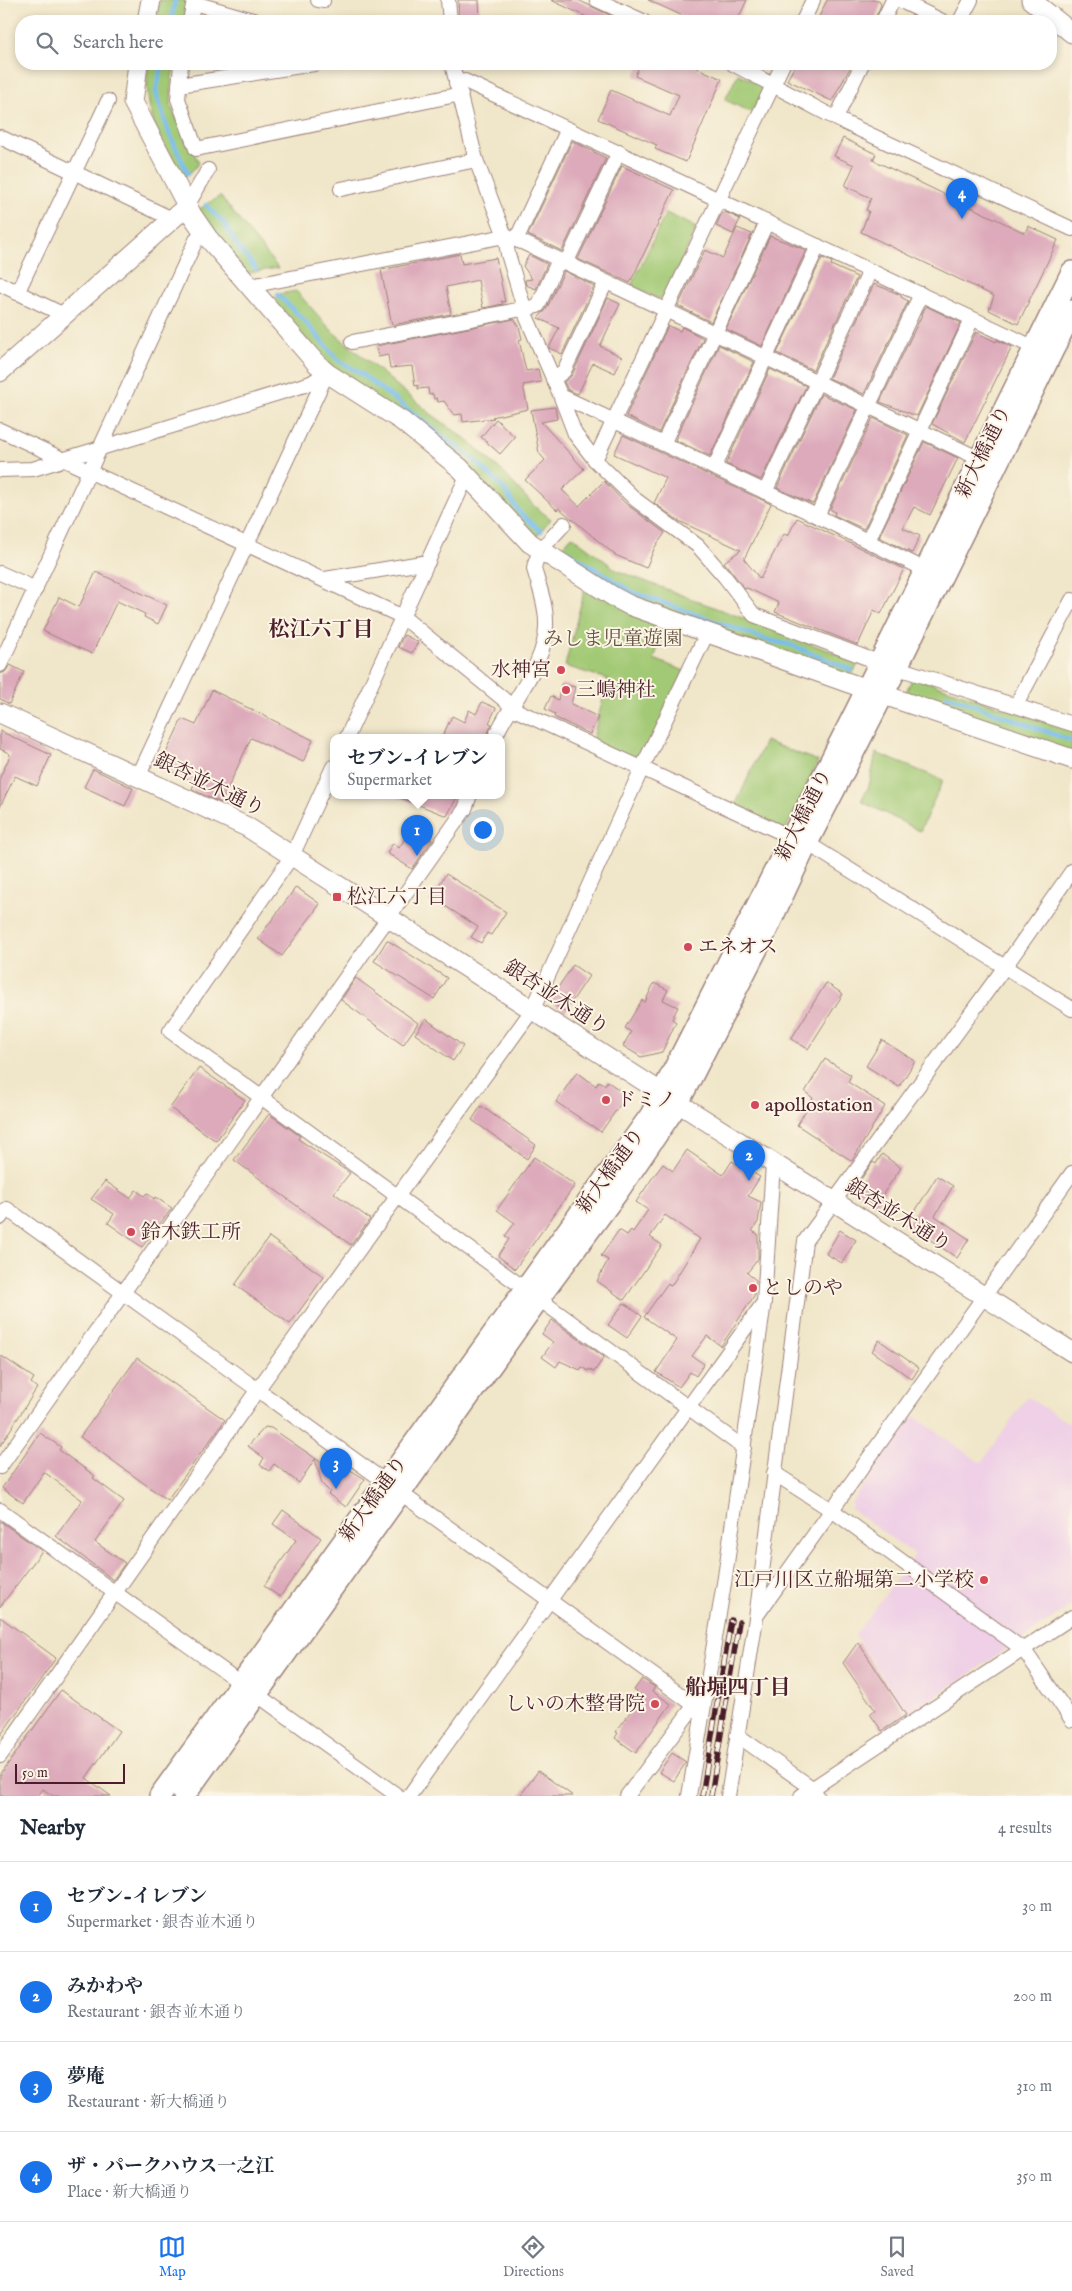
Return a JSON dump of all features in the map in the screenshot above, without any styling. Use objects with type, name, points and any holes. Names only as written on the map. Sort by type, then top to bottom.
[{"type":"main road","name":"新大橋通り","points":[[889,665],[926,570],[1072,272]]},
{"type":"main road","name":"新大橋通り","points":[[160,1796],[248,1688],[532,1294],[643,1127],[670,1099],[875,692],[1072,311]]},
{"type":"main road","name":"新大橋通り","points":[[184,1796],[248,1688]]},
{"type":"street","points":[[147,15],[151,0]]},
{"type":"street","points":[[448,0],[449,15]]},
{"type":"street","points":[[597,0],[629,15]]},
{"type":"street","points":[[806,15],[813,0]]},
{"type":"street","points":[[886,15],[893,0]]},
{"type":"street","points":[[899,0],[930,15]]},
{"type":"street","points":[[963,15],[971,0]]},
{"type":"street","points":[[1031,0],[1049,15]]},
{"type":"street","points":[[191,15],[194,2],[236,15]]},
{"type":"street","points":[[1057,22],[1072,34]]},
{"type":"street","points":[[137,70],[132,102],[187,206],[204,232],[316,363],[327,373],[402,421],[467,476],[519,533],[542,550],[629,605],[1072,760]]},
{"type":"street","points":[[180,70],[178,99],[196,149],[458,88],[465,81],[1035,348]]},
{"type":"street","points":[[179,85],[275,70]]},
{"type":"street","points":[[454,70],[476,160],[511,238]]},
{"type":"street","points":[[745,70],[836,118],[1072,229]]},
{"type":"street","points":[[595,460],[780,70]]},
{"type":"street","points":[[836,118],[859,70]]},
{"type":"street","points":[[17,293],[108,101]]},
{"type":"street","points":[[568,129],[511,238],[508,254],[524,309],[574,434],[595,460],[636,500],[698,546],[725,576],[754,615]]},
{"type":"street","points":[[0,137],[172,219]]},
{"type":"street","points":[[352,342],[538,306],[556,266],[569,256],[619,152]]},
{"type":"street","points":[[341,189],[476,160]]},
{"type":"street","points":[[0,372],[187,206],[208,170]]},
{"type":"street","points":[[663,444],[767,222]]},
{"type":"street","points":[[0,666],[196,240],[204,232]]},
{"type":"street","points":[[250,286],[511,238],[818,381],[980,459]]},
{"type":"street","points":[[714,468],[818,246]]},
{"type":"street","points":[[765,492],[870,271]]},
{"type":"street","points":[[553,379],[564,371],[606,282]]},
{"type":"street","points":[[0,284],[64,315]]},
{"type":"street","points":[[817,516],[921,294]]},
{"type":"street","points":[[868,541],[972,319]]},
{"type":"street","points":[[0,470],[33,469],[102,446],[311,383],[327,373]]},
{"type":"street","points":[[139,775],[327,373]]},
{"type":"street","points":[[560,396],[817,516],[926,570]]},
{"type":"street","points":[[0,430],[62,460],[326,579],[403,617],[518,711],[800,841],[912,908],[1004,968],[1072,1009]]},
{"type":"street","points":[[348,734],[467,476]]},
{"type":"street","points":[[497,734],[512,705],[534,672],[540,658],[547,623],[534,569],[542,550],[564,524]]},
{"type":"street","points":[[326,579],[428,562]]},
{"type":"street","points":[[0,573],[36,589]]},
{"type":"street","points":[[1016,705],[1072,600]]},
{"type":"street","points":[[736,610],[889,665],[1072,724]]},
{"type":"street","points":[[0,1756],[258,1390],[532,1009],[642,768],[708,632]]},
{"type":"street","name":"銀杏並木通り","points":[[0,713],[139,775],[247,827],[670,1099],[1072,1352]]},
{"type":"street","points":[[330,774],[292,856],[170,1031],[744,1448]]},
{"type":"street","points":[[0,1467],[389,918],[465,809],[469,799]]},
{"type":"street","points":[[728,1796],[756,1618],[805,1240],[1004,968],[1072,871]]},
{"type":"street","points":[[689,1796],[744,1448],[764,1302],[773,1164]]},
{"type":"street","points":[[756,1618],[1072,1173]]},
{"type":"street","points":[[0,1218],[7,1209],[551,1599],[693,1704]]},
{"type":"street","points":[[409,1796],[764,1302]]},
{"type":"street","points":[[774,1473],[833,1511],[1024,1650],[1072,1720]]},
{"type":"street","points":[[0,1510],[398,1796]]},
{"type":"street","points":[[737,1735],[810,1794],[1072,1618]]},
{"type":"street","points":[[627,1796],[693,1704],[707,1690]]},
{"type":"shaded area","name":"江戸川区立船堀第二小学校","points":[[1027,1397],[1072,1425],[1072,1605],[908,1715],[855,1635],[915,1555],[851,1509],[852,1501],[914,1416],[979,1462],[983,1461]]},
{"type":"green space","points":[[160,0],[189,0],[185,15],[157,15]]},
{"type":"green space","points":[[148,70],[174,70],[171,107],[199,163],[190,173],[180,179],[154,124],[150,111]]},
{"type":"green space","points":[[738,74],[761,85],[763,91],[753,113],[725,100]]},
{"type":"green space","points":[[220,196],[278,268],[247,273],[198,210]]},
{"type":"green space","points":[[666,213],[694,226],[695,231],[665,297],[659,299],[631,286]]},
{"type":"green space","points":[[296,291],[333,332],[431,414],[466,439],[502,471],[535,507],[551,519],[535,538],[334,370],[272,302],[280,294]]},
{"type":"green space","points":[[572,536],[618,571],[859,662],[851,677],[631,599],[557,553]]},
{"type":"green space","name":"みしま児童遊園","points":[[587,580],[668,618],[654,659],[687,672],[640,766],[592,742],[608,679],[565,666]]},
{"type":"green space","points":[[913,677],[1072,731],[1072,753],[905,694]]},
{"type":"green space","points":[[765,741],[818,761],[785,831],[734,808]]},
{"type":"green space","points":[[876,753],[943,780],[920,831],[861,801],[869,786]]},
{"type":"building","points":[[458,0],[479,0],[480,15],[459,15]]},
{"type":"building","points":[[551,0],[578,0],[609,15],[582,15]]},
{"type":"building","points":[[648,0],[747,0],[740,15],[681,15]]},
{"type":"building","points":[[827,0],[879,0],[881,5],[877,15],[820,15]]},
{"type":"building","points":[[638,70],[702,70],[722,79],[686,162],[655,149],[657,145],[598,119],[611,90],[670,116],[679,95],[635,76]]},
{"type":"building","points":[[793,70],[849,70],[832,101],[787,80]]},
{"type":"building","points":[[843,138],[876,154],[873,160],[1025,233],[1028,226],[1058,240],[1018,324],[989,310],[994,296],[861,232],[869,211],[866,210],[871,198],[845,186],[854,165],[834,156]]},
{"type":"building","points":[[572,141],[606,158],[562,251],[528,235]]},
{"type":"building","points":[[622,166],[674,190],[630,283],[578,259]]},
{"type":"building","points":[[725,212],[740,219],[733,234],[716,226],[721,215]]},
{"type":"building","points":[[737,228],[752,234],[711,322],[678,306],[705,250],[723,258]]},
{"type":"building","points":[[770,236],[806,250],[762,346],[726,329]]},
{"type":"building","points":[[460,254],[462,264],[496,258],[505,302],[501,301],[503,304],[483,308],[478,280],[446,287],[451,314],[392,325],[381,270]]},
{"type":"building","points":[[529,255],[547,264],[536,289],[526,285],[525,280],[532,279],[523,266]]},
{"type":"building","points":[[822,258],[832,262],[831,265],[857,277],[813,370],[777,353]]},
{"type":"building","points":[[564,271],[594,286],[562,354],[549,348],[559,328],[538,318],[546,310]]},
{"type":"building","points":[[874,284],[901,295],[901,297],[908,301],[864,394],[829,378]]},
{"type":"building","points":[[608,298],[620,304],[600,346],[622,357],[615,373],[593,363],[578,394],[568,390],[564,382],[572,375]]},
{"type":"building","points":[[926,306],[961,323],[917,416],[880,402]]},
{"type":"building","points":[[514,319],[519,326],[522,339],[519,340],[526,371],[538,369],[541,382],[523,385],[528,409],[492,417],[494,418],[463,422],[462,414],[454,415],[444,401],[438,402],[437,398],[434,399],[433,394],[429,395],[428,388],[418,389],[418,385],[415,386],[412,366],[390,368],[388,355],[378,357],[376,346]]},
{"type":"building","points":[[668,326],[680,331],[682,327],[703,338],[659,432],[626,416]]},
{"type":"building","points":[[976,332],[996,342],[997,340],[1012,347],[965,442],[932,424]]},
{"type":"building","points":[[719,345],[754,362],[710,456],[675,440]]},
{"type":"building","points":[[770,369],[806,386],[761,480],[726,464]]},
{"type":"building","points":[[821,394],[857,410],[813,504],[777,488]]},
{"type":"building","points":[[555,407],[557,419],[541,422],[584,469],[562,490],[579,506],[604,481],[625,503],[665,533],[655,547],[646,568],[615,555],[559,508],[557,510],[525,480],[545,460],[539,453],[531,410]]},
{"type":"building","points":[[873,418],[908,435],[864,529],[834,515],[835,512],[830,509]]},
{"type":"building","points":[[496,419],[515,437],[500,454],[481,437]]},
{"type":"building","points":[[623,435],[771,504],[744,559],[760,579],[784,534],[788,536],[797,518],[904,569],[881,614],[874,610],[858,645],[775,612],[779,603],[747,588],[745,589],[724,562],[741,550],[679,521],[654,503],[666,478],[614,454]]},
{"type":"building","points":[[924,442],[958,458],[930,515],[914,507],[903,528],[920,536],[912,553],[879,537]]},
{"type":"building","points":[[96,572],[167,605],[158,624],[144,617],[145,614],[117,601],[92,654],[43,631],[59,597],[79,607]]},
{"type":"building","points":[[404,635],[418,642],[412,653],[398,647]]},
{"type":"building","points":[[10,665],[24,672],[9,704],[0,699],[0,674],[5,672]]},
{"type":"building","points":[[561,684],[575,687],[571,704],[598,717],[590,734],[554,717],[555,714],[545,709],[551,696],[558,700]]},
{"type":"building","points":[[212,690],[313,740],[303,762],[251,738],[221,803],[192,789],[195,782],[160,766],[182,719],[196,725]]},
{"type":"building","points":[[482,702],[496,708],[489,723],[492,724],[487,734],[443,734],[452,716],[464,722],[469,710],[476,714]]},
{"type":"building","points":[[0,731],[51,755],[37,786],[15,776],[0,807],[0,777],[10,756],[9,753],[0,749]]},
{"type":"building","points":[[93,769],[133,788],[125,806],[84,787]]},
{"type":"building","points":[[403,799],[456,799],[447,816]]},
{"type":"building","points":[[412,827],[432,840],[412,869],[387,853],[393,843],[399,848]]},
{"type":"building","points":[[446,874],[506,912],[491,935],[487,933],[481,943],[471,937],[478,927],[431,897]]},
{"type":"building","points":[[296,887],[320,904],[282,956],[258,939]]},
{"type":"building","points":[[387,940],[447,978],[434,999],[374,961]]},
{"type":"building","points":[[573,965],[589,976],[565,1012],[549,1001]]},
{"type":"building","points":[[356,978],[418,1023],[403,1045],[341,1000]]},
{"type":"building","points":[[654,983],[668,990],[663,1000],[678,1007],[672,1019],[676,1022],[662,1052],[641,1057],[623,1046],[631,1032],[625,1028],[642,1000],[645,1002]]},
{"type":"building","points":[[826,983],[843,994],[808,1049],[791,1039]]},
{"type":"building","points":[[426,1019],[463,1046],[453,1061],[415,1034]]},
{"type":"building","points":[[882,1040],[915,1061],[899,1087],[866,1066]]},
{"type":"building","points":[[825,1059],[851,1075],[848,1082],[885,1106],[852,1161],[797,1125],[813,1098],[805,1092]]},
{"type":"building","points":[[199,1068],[245,1100],[216,1141],[170,1108]]},
{"type":"building","points":[[577,1072],[596,1086],[599,1081],[605,1085],[607,1081],[622,1092],[624,1099],[601,1132],[556,1102]]},
{"type":"building","points":[[481,1106],[536,1145],[527,1159],[472,1120]]},
{"type":"building","points":[[269,1114],[300,1136],[298,1139],[350,1173],[334,1193],[370,1219],[351,1245],[234,1160]]},
{"type":"building","points":[[687,1150],[723,1175],[732,1161],[760,1177],[748,1196],[761,1202],[758,1222],[752,1231],[758,1234],[758,1259],[747,1273],[756,1280],[754,1296],[721,1346],[707,1336],[692,1356],[704,1364],[696,1376],[690,1372],[679,1387],[656,1372],[677,1340],[644,1317],[667,1284],[671,1286],[700,1239],[665,1215],[650,1237],[662,1245],[624,1300],[597,1281],[608,1260],[601,1256],[619,1230],[627,1235],[631,1230],[633,1232],[648,1210],[636,1202],[653,1177],[663,1164],[673,1171]]},
{"type":"building","points":[[882,1154],[901,1168],[876,1204],[854,1189],[873,1162],[876,1164]]},
{"type":"building","points":[[534,1157],[575,1185],[515,1269],[498,1256],[509,1239],[505,1236],[515,1223],[497,1210]]},
{"type":"building","points":[[937,1176],[953,1186],[935,1216],[969,1239],[957,1258],[907,1224]]},
{"type":"building","points":[[105,1181],[130,1198],[136,1190],[144,1196],[147,1193],[154,1199],[155,1197],[172,1208],[142,1247],[108,1223],[114,1214],[91,1199]]},
{"type":"building","points":[[840,1230],[856,1240],[842,1263],[826,1254]]},
{"type":"building","points":[[269,1237],[324,1277],[290,1324],[235,1285]]},
{"type":"building","points":[[624,1303],[642,1316],[627,1338],[608,1325]]},
{"type":"building","points":[[552,1320],[604,1357],[594,1372],[582,1367],[580,1370],[560,1361],[556,1367],[542,1357],[553,1342],[542,1334]]},
{"type":"building","points":[[879,1340],[919,1368],[912,1379],[872,1351]]},
{"type":"building","points":[[0,1355],[34,1378],[31,1383],[37,1388],[0,1446]]},
{"type":"building","points":[[137,1358],[225,1420],[167,1500],[80,1437]]},
{"type":"building","points":[[265,1427],[271,1428],[325,1465],[328,1461],[336,1467],[339,1463],[365,1479],[346,1507],[328,1494],[330,1492],[322,1484],[315,1459],[299,1483],[274,1464],[269,1471],[260,1465],[264,1458],[248,1446]]},
{"type":"building","points":[[40,1433],[61,1447],[59,1450],[95,1476],[93,1478],[124,1501],[95,1542],[125,1563],[113,1580],[56,1536],[82,1500],[44,1472],[23,1503],[2,1488]]},
{"type":"building","points":[[283,1510],[321,1538],[280,1597],[264,1586],[296,1540],[273,1524]]},
{"type":"building","points":[[0,1521],[42,1551],[0,1607]]},
{"type":"building","points":[[0,1617],[56,1658],[0,1736]]},
{"type":"building","points":[[858,1642],[906,1715],[882,1731],[870,1714],[875,1710],[843,1663]]},
{"type":"building","points":[[642,1679],[655,1687],[652,1691],[671,1704],[636,1753],[615,1738],[618,1733],[616,1732],[642,1695],[634,1690]]},
{"type":"building","points":[[61,1690],[119,1731],[86,1778],[111,1796],[53,1796],[43,1789],[38,1796],[0,1796],[0,1775]]},
{"type":"building","points":[[672,1753],[686,1762],[674,1781],[659,1772]]},
{"type":"building","points":[[538,1771],[573,1796],[520,1796]]},
{"type":"waterway","points":[[172,15],[175,0]]},
{"type":"waterway","points":[[161,70],[156,92],[167,128],[188,174]]},
{"type":"waterway","points":[[206,205],[223,222],[238,247],[256,269]]},
{"type":"waterway","points":[[278,295],[302,318],[338,360],[360,373],[478,463],[504,489],[519,512],[541,531]]},
{"type":"waterway","points":[[562,548],[630,591],[768,640],[791,645],[852,670]]},
{"type":"waterway","points":[[947,695],[1072,741]]},
{"type":"railway","points":[[702,1796],[731,1620]]},
{"type":"railway","points":[[711,1796],[739,1622]]},
{"type":"place","name":"ザ・パークハウス一之江","points":[[962,219]]},
{"type":"place","name":"水神宮","points":[[561,670]]},
{"type":"place","name":"三嶋神社","points":[[566,690]]},
{"type":"place","name":"セブン-イレブン","points":[[417,856]]},
{"type":"place","name":"松江六丁目","points":[[337,897]]},
{"type":"place","name":"エネオス","points":[[688,947]]},
{"type":"place","name":"ドミノ","points":[[606,1100]]},
{"type":"place","name":"apollostation","points":[[755,1105]]},
{"type":"place","name":"みかわや","points":[[749,1181]]},
{"type":"place","name":"鈴木鉄工所","points":[[131,1232]]},
{"type":"place","name":"としのや","points":[[753,1288]]},
{"type":"place","name":"夢庵","points":[[336,1489]]},
{"type":"place","name":"江戸川区立船堀第二小学校","points":[[984,1580]]},
{"type":"place","name":"しいの木整骨院","points":[[655,1704]]},
{"type":"district","name":"松江六丁目","points":[[321,630]]},
{"type":"district","name":"船堀四丁目","points":[[738,1688]]}]
